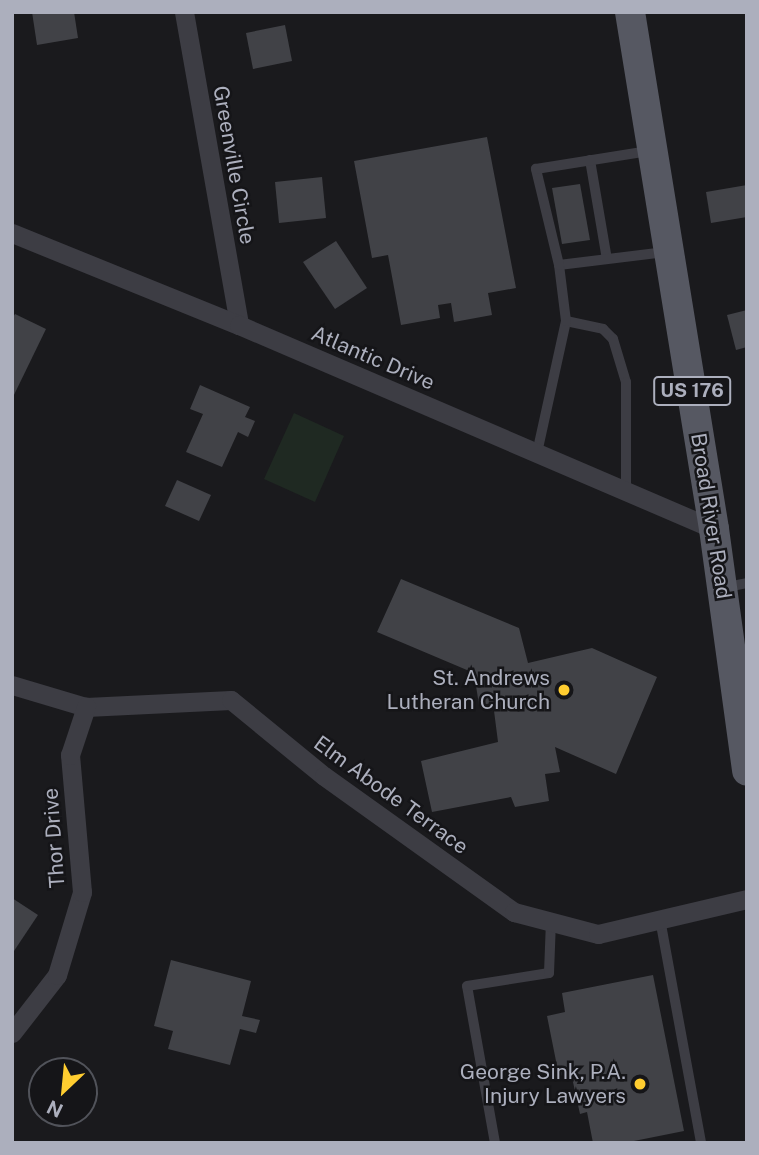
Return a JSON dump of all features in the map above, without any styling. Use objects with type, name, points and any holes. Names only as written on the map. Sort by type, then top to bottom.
[{"type":"main road","name":"Broad River Road","points":[[630,12],[715,529],[734,585],[733,639],[746,754]]},
{"type":"street","name":"Greenville Circle","points":[[184,12],[239,325]]},
{"type":"street","name":"Atlantic Drive","points":[[12,233],[239,325],[715,529]]},
{"type":"street","name":"Elm Abode Terrace","points":[[12,685],[86,707],[231,700],[324,776],[514,912],[598,934],[747,899]]},
{"type":"street","name":"Thor Drive","points":[[12,1033],[57,975],[82,892],[70,755],[86,707]]},
{"type":"lane","points":[[537,453],[566,321],[559,265],[536,169],[653,150]]},
{"type":"lane","points":[[590,160],[607,259]]},
{"type":"lane","points":[[559,265],[669,252]]},
{"type":"lane","points":[[566,321],[603,329],[613,339],[625,382],[626,491]]},
{"type":"lane","points":[[660,919],[701,1143]]},
{"type":"lane","points":[[495,1143],[467,986],[549,973],[551,921]]},
{"type":"shaded area","points":[[294,413],[344,436],[315,502],[264,479]]},
{"type":"building","points":[[32,12],[74,12],[78,38],[37,45]]},
{"type":"building","points":[[285,25],[292,61],[253,69],[246,33]]},
{"type":"building","points":[[487,137],[516,288],[488,293],[492,315],[454,322],[451,303],[438,305],[440,318],[401,325],[388,255],[372,258],[354,161]]},
{"type":"building","points":[[322,177],[326,218],[279,223],[275,182]]},
{"type":"building","points":[[580,184],[590,240],[562,244],[552,188]]},
{"type":"building","points":[[747,185],[747,217],[711,223],[706,192]]},
{"type":"building","points":[[336,241],[367,288],[335,309],[303,262]]},
{"type":"building","points":[[747,310],[747,347],[736,350],[727,315]]},
{"type":"building","points":[[15,314],[46,329],[12,399],[12,319]]},
{"type":"building","points":[[200,385],[250,407],[245,417],[255,421],[248,437],[238,432],[222,467],[186,452],[203,414],[190,409]]},
{"type":"building","points":[[177,480],[211,495],[199,521],[165,506]]},
{"type":"building","name":"St. Andrews Lutheran Church","points":[[401,579],[519,628],[528,663],[592,648],[657,677],[616,774],[555,747],[560,772],[545,774],[549,801],[515,807],[511,797],[432,812],[421,761],[498,742],[493,703],[479,705],[474,673],[377,632]]},
{"type":"building","points":[[12,898],[38,915],[12,954]]},
{"type":"building","points":[[171,960],[251,981],[242,1016],[260,1020],[256,1033],[240,1029],[230,1065],[168,1049],[173,1031],[154,1026]]},
{"type":"building","points":[[653,975],[684,1131],[624,1143],[593,1143],[587,1112],[580,1114],[571,1073],[559,1076],[547,1016],[565,1012],[562,993]]},
{"type":"place","name":"St. Andrews Lutheran Church","points":[[564,690]]},
{"type":"place","name":"George Sink, P.A. Injury Lawyers","points":[[640,1084]]}]
